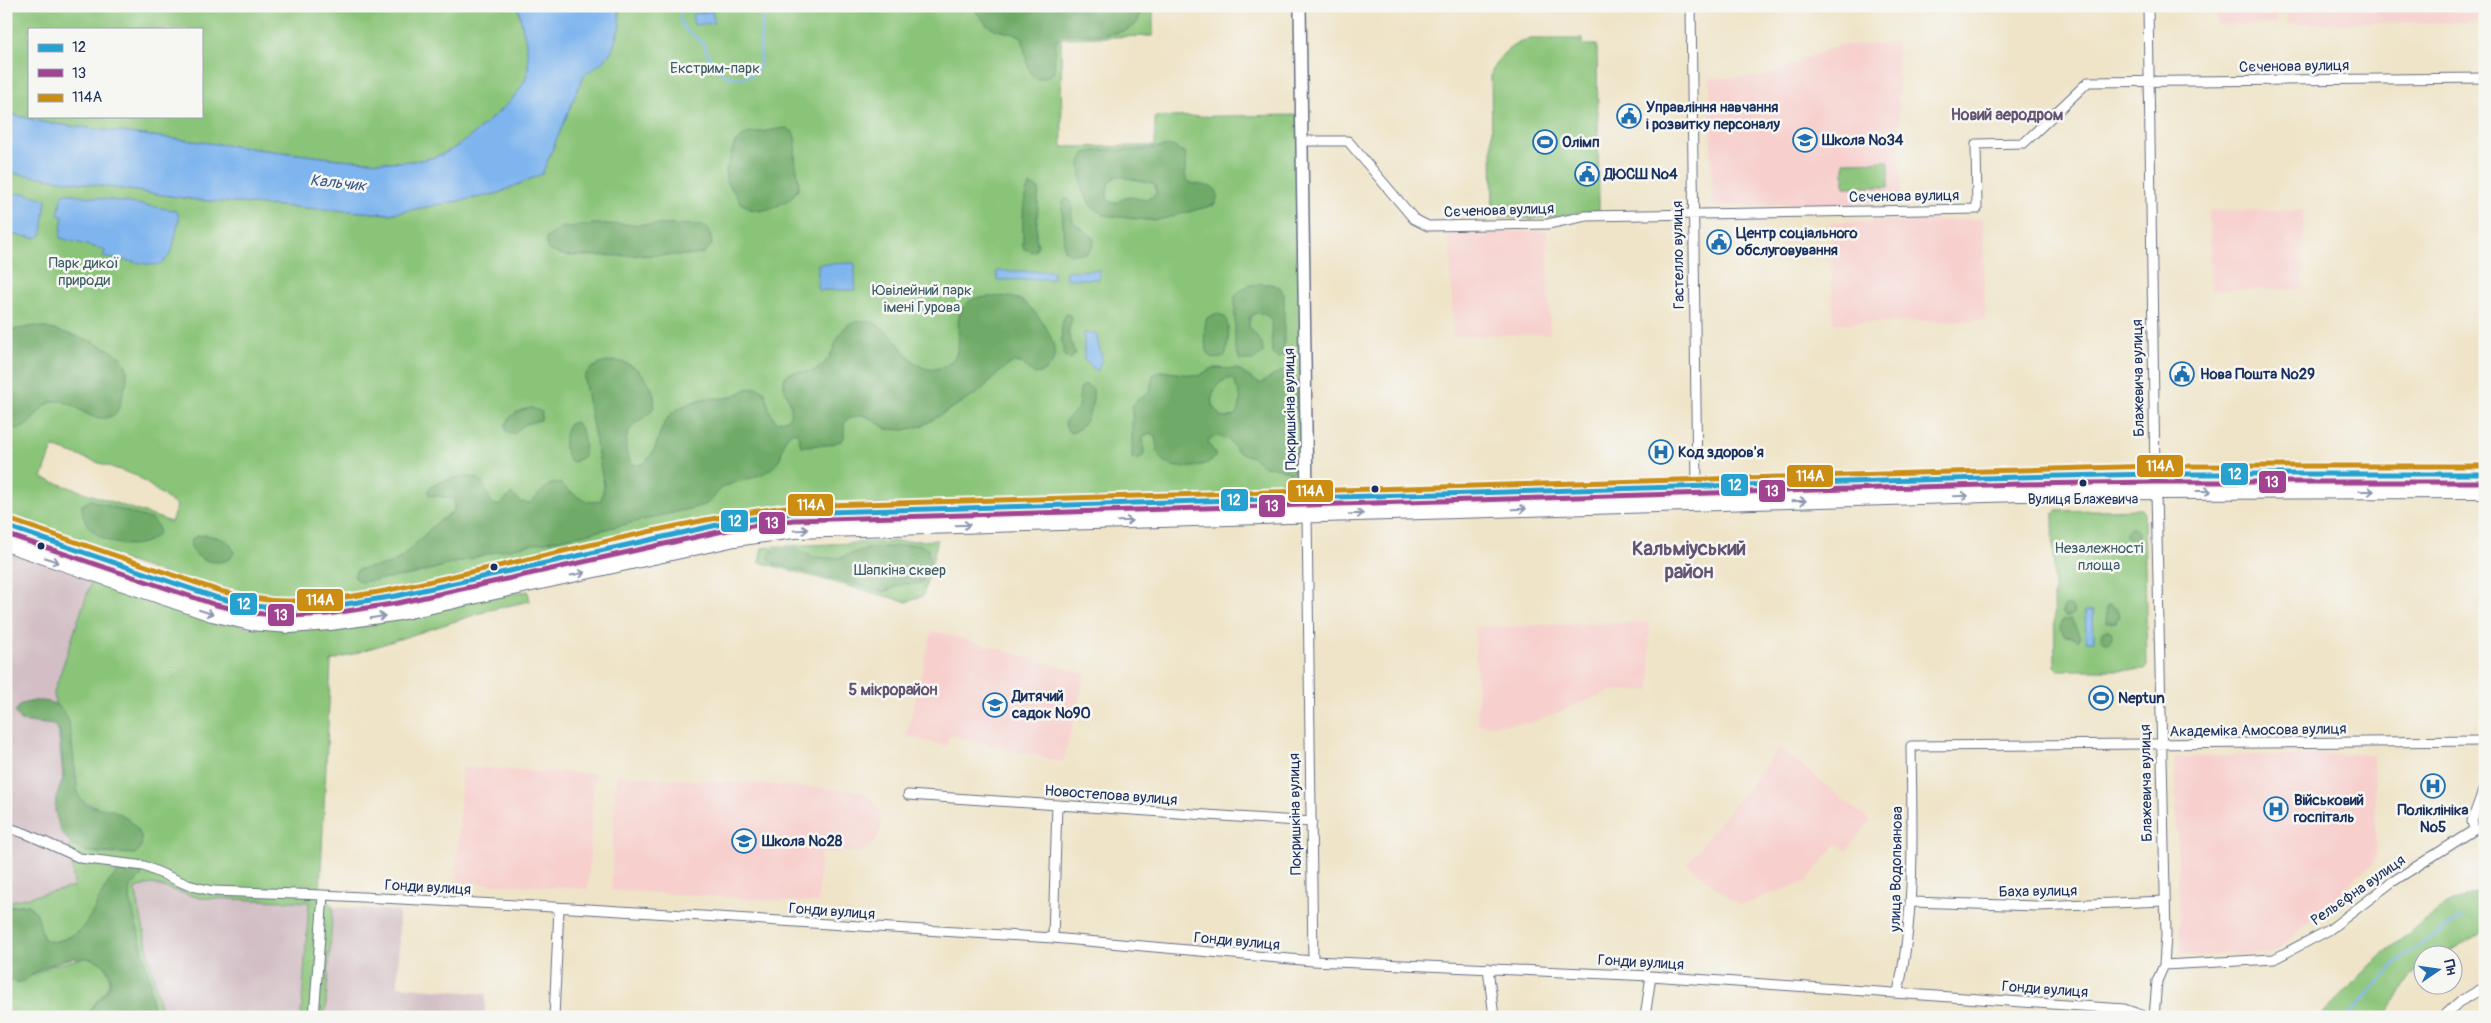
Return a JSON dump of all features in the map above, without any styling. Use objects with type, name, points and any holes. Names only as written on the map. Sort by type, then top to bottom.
[{"type":"main road","points":[[6,526],[218,598],[253,606],[299,609],[396,596],[731,522],[772,515],[1697,486],[2155,474],[2485,474]]},
{"type":"main road","name":"Блажевича вулиця","points":[[2155,474],[2156,492]]},
{"type":"main road","name":"Гастелло вулиця","points":[[1697,486],[1697,504]]},
{"type":"main road","points":[[6,544],[212,614],[250,623],[290,626],[330,624],[400,613],[735,539],[774,533],[814,530],[2156,492],[2485,491]]},
{"type":"main road","name":"Покришкіна вулиця","points":[[1307,498],[1308,515]]},
{"type":"street","name":"Покришкіна вулиця","points":[[1300,6],[1307,498]]},
{"type":"street","name":"Гастелло вулиця","points":[[1691,6],[1697,486]]},
{"type":"street","name":"Блажевича вулиця","points":[[2148,6],[2155,474]]},
{"type":"street","name":"Сєченова вулиця","points":[[1302,141],[1348,141],[1414,219],[1428,226],[1548,224],[1586,216],[1977,209],[1976,144],[2024,143],[2088,82],[2485,78]]},
{"type":"street","name":"Блажевича вулиця","points":[[2154,1017],[2157,981],[2164,965],[2165,901],[2156,492]]},
{"type":"street","name":"Покришкіна вулиця","points":[[1308,515],[1314,961]]},
{"type":"street","name":"Академіка Амосова вулиця","points":[[1912,746],[2485,741]]},
{"type":"street","name":"улица Водопьянова","points":[[1898,992],[1905,962],[1911,902],[1912,746]]},
{"type":"street","points":[[2485,785],[2472,821],[2474,830],[2485,832]]},
{"type":"street","name":"Новостепова вулиця","points":[[908,795],[1312,822]]},
{"type":"street","points":[[1053,938],[1057,805]]},
{"type":"street","name":"Гонди вулиця","points":[[6,827],[27,834],[80,858],[144,866],[188,885],[212,891],[559,908],[1053,938],[1314,961],[1651,976],[1898,992],[2124,1009],[2147,1017]]},
{"type":"street","name":"Рельєфна вулиця","points":[[2164,965],[2274,959],[2329,930],[2399,877],[2474,830]]},
{"type":"street","points":[[314,1017],[323,895]]},
{"type":"street","name":"Баха вулиця","points":[[1911,902],[2037,906],[2165,901]]},
{"type":"street","points":[[554,1017],[559,908]]},
{"type":"street","points":[[1488,968],[1494,1017]]},
{"type":"street","points":[[1645,1017],[1651,976]]},
{"type":"street","points":[[2443,1017],[2458,1002],[2485,987]]},
{"type":"shaded area","points":[[2216,6],[2276,6],[2276,24],[2216,25]]},
{"type":"shaded area","points":[[2287,6],[2477,6],[2477,22],[2287,24]]},
{"type":"shaded area","name":"Школа №34","points":[[1897,44],[1901,203],[1712,206],[1710,78],[1762,77],[1838,45]]},
{"type":"shaded area","points":[[2303,210],[2303,289],[2211,290],[2209,211]]},
{"type":"shaded area","points":[[1983,219],[1985,320],[1833,323],[1831,222]]},
{"type":"shaded area","points":[[1547,231],[1550,334],[1453,336],[1450,234]]},
{"type":"shaded area","points":[[6,550],[92,579],[54,692],[75,887],[6,902]]},
{"type":"shaded area","points":[[1649,622],[1651,690],[1611,691],[1531,723],[1478,725],[1475,627]]},
{"type":"shaded area","name":"Дитячий садок №90","points":[[932,630],[1085,674],[1063,762],[949,735],[946,746],[906,736]]},
{"type":"shaded area","points":[[1779,748],[1870,821],[1846,851],[1837,843],[1806,882],[1739,905],[1687,864]]},
{"type":"shaded area","name":"Військовий госпіталь","points":[[2374,754],[2376,860],[2274,953],[2180,956],[2175,757]]},
{"type":"shaded area","points":[[462,767],[594,774],[588,889],[456,882]]},
{"type":"shaded area","name":"Школа №28","points":[[616,775],[852,790],[864,793],[874,801],[880,812],[882,824],[878,836],[871,846],[860,852],[821,852],[818,903],[611,890]]},
{"type":"shaded area","points":[[152,884],[200,898],[309,902],[301,1017],[162,1017],[134,888]]},
{"type":"shaded area","points":[[333,907],[399,911],[398,986],[486,994],[484,1017],[325,1017]]},
{"type":"green space","points":[[6,6],[518,6],[527,50],[528,67],[525,80],[509,103],[458,146],[445,153],[420,160],[379,162],[338,159],[47,123],[6,113]]},
{"type":"green space","name":"Ювілейний парк імені Гурова","points":[[618,6],[1153,6],[1153,36],[1061,38],[1062,147],[1155,146],[1155,117],[1298,115],[1303,493],[814,507],[395,590],[331,600],[292,603],[264,601],[219,592],[6,520],[6,172],[197,200],[389,214],[496,194],[542,174],[584,74],[605,60],[612,50],[617,39],[620,14]],"holes":[[[53,447],[137,476],[177,506],[171,522],[42,478]]]},
{"type":"green space","points":[[972,6],[1139,6],[1139,18],[1133,26],[1110,34],[1060,35],[1056,43],[1054,72],[1044,78],[1037,78],[1028,68],[1021,36],[994,29],[986,24]]},
{"type":"green space","name":"Олімп","points":[[1530,39],[1582,39],[1582,45],[1597,45],[1599,211],[1538,219],[1493,215],[1491,74],[1497,61],[1506,51]]},
{"type":"green space","points":[[786,128],[793,132],[796,140],[795,157],[799,183],[798,190],[790,199],[775,207],[760,211],[750,209],[741,203],[726,180],[726,170],[735,143],[746,134]]},
{"type":"green space","points":[[1172,146],[1185,153],[1186,178],[1192,183],[1214,188],[1217,192],[1217,197],[1214,205],[1155,221],[1103,215],[1090,205],[1082,189],[1080,162],[1085,153],[1102,150],[1137,150]],"holes":[[[1117,176],[1155,185],[1156,194],[1150,198],[1141,199],[1130,196],[1114,203],[1108,200],[1108,187]]]},
{"type":"green space","points":[[1889,161],[1889,187],[1844,187],[1844,162]]},
{"type":"green space","points":[[1030,185],[1039,189],[1036,237],[1038,245],[1034,252],[1023,247],[1025,196]]},
{"type":"green space","points":[[1065,199],[1068,199],[1072,204],[1073,221],[1089,234],[1094,242],[1087,253],[1071,254],[1064,250],[1062,203]]},
{"type":"green space","points":[[593,224],[703,225],[710,231],[712,245],[704,253],[696,255],[568,256],[547,249],[546,239],[560,228]]},
{"type":"green space","points":[[1256,284],[1271,284],[1280,287],[1284,295],[1284,355],[1278,358],[1272,354],[1271,319],[1265,314],[1256,313],[1250,317],[1249,327],[1262,343],[1263,353],[1253,360],[1240,360],[1235,348],[1235,297],[1246,287]]},
{"type":"green space","points":[[1012,297],[1029,306],[1043,323],[1053,343],[1053,362],[1047,369],[1035,374],[1022,363],[1012,363],[978,393],[922,426],[904,430],[887,429],[868,417],[861,415],[848,419],[844,423],[844,438],[841,441],[828,445],[801,446],[797,433],[792,432],[784,442],[777,463],[771,469],[721,489],[705,505],[586,534],[503,550],[411,575],[361,582],[354,577],[356,571],[360,569],[387,565],[401,558],[435,524],[453,512],[455,502],[451,498],[429,495],[428,491],[431,487],[444,481],[461,477],[480,480],[494,505],[499,505],[512,494],[521,502],[530,503],[546,487],[554,483],[559,483],[584,500],[595,502],[601,500],[604,486],[584,379],[588,372],[597,365],[618,361],[626,363],[641,373],[651,388],[654,397],[652,410],[632,427],[626,442],[626,451],[630,461],[632,464],[641,465],[653,452],[662,428],[672,413],[696,401],[707,398],[727,398],[747,389],[756,388],[765,392],[770,412],[776,422],[788,419],[791,408],[784,387],[785,376],[793,372],[809,372],[817,369],[830,356],[846,326],[854,322],[864,321],[875,324],[885,330],[919,365],[929,369],[940,368],[951,362],[956,354],[960,313],[965,304],[976,298]]},
{"type":"green space","points":[[1217,313],[1225,317],[1228,325],[1225,356],[1218,359],[1208,353],[1205,339],[1207,318]]},
{"type":"green space","points":[[1066,314],[1070,315],[1072,319],[1068,332],[1075,354],[1071,359],[1066,358],[1062,342],[1062,323]]},
{"type":"green space","points":[[35,326],[55,330],[95,343],[117,354],[123,360],[127,368],[127,380],[120,406],[115,414],[103,418],[96,417],[69,403],[55,401],[42,409],[27,425],[15,428],[8,425],[6,331]]},
{"type":"green space","points":[[1213,368],[1237,369],[1260,384],[1281,371],[1293,372],[1297,384],[1298,406],[1296,413],[1286,425],[1285,440],[1287,448],[1297,465],[1295,471],[1291,473],[1279,468],[1263,466],[1252,457],[1238,452],[1228,439],[1217,436],[1209,439],[1208,443],[1215,453],[1215,457],[1197,466],[1189,468],[1167,464],[1159,455],[1155,436],[1149,433],[1143,437],[1144,455],[1138,460],[1132,459],[1132,406],[1138,399],[1150,392],[1153,375],[1161,371],[1198,376]],"holes":[[[1231,378],[1235,381],[1240,395],[1240,405],[1235,415],[1227,418],[1221,417],[1212,405],[1214,391],[1219,384]]]},
{"type":"green space","points":[[1086,385],[1093,389],[1091,409],[1081,427],[1070,433],[1066,428],[1065,421],[1078,408],[1080,388]]},
{"type":"green space","points":[[532,408],[542,412],[541,420],[525,424],[513,434],[507,433],[505,426],[513,415]]},
{"type":"green space","points":[[575,422],[578,424],[584,437],[585,447],[584,456],[574,462],[569,460],[567,456],[564,442],[569,424]]},
{"type":"green space","points":[[91,500],[153,520],[159,532],[151,540],[140,544],[127,545],[101,537],[91,529],[84,518],[82,505]]},
{"type":"green space","name":"Незалежності площа","points":[[2141,509],[2144,513],[2147,666],[2144,670],[2059,670],[2055,666],[2053,514],[2056,511]],"holes":[[[2085,611],[2093,611],[2094,641],[2086,641]]]},
{"type":"green space","points":[[2130,528],[2134,528],[2138,534],[2134,540],[2130,540],[2126,536],[2126,532]]},
{"type":"green space","points":[[206,535],[227,542],[234,553],[230,558],[223,561],[208,561],[200,558],[191,547],[191,540],[196,536]]},
{"type":"green space","name":"Шапкіна сквер","points":[[938,540],[923,596],[907,602],[759,562],[762,548],[776,546]]},
{"type":"green space","name":"Шапкіна сквер","points":[[919,544],[928,549],[930,561],[923,581],[916,584],[900,585],[884,592],[775,564],[768,558],[771,551],[795,548],[813,557],[831,558],[843,557],[864,549]]},
{"type":"green space","points":[[92,579],[249,628],[528,591],[530,601],[490,610],[331,661],[320,892],[333,907],[325,1017],[301,1017],[309,902],[200,898],[152,884],[135,888],[162,1017],[154,1017],[141,944],[131,910],[130,887],[141,876],[140,872],[118,872],[81,929],[58,941],[49,941],[43,938],[38,921],[22,904],[6,907],[6,902],[74,887],[70,842],[85,850],[115,854],[97,807],[82,801],[78,794],[71,736],[60,707],[55,704],[54,692]]},
{"type":"green space","points":[[2068,605],[2074,611],[2068,617],[2062,611]]},
{"type":"green space","points":[[2110,605],[2117,610],[2119,617],[2116,622],[2106,623],[2107,606]]},
{"type":"green space","points":[[2071,619],[2080,636],[2078,641],[2074,637],[2065,636],[2060,628],[2063,620]]},
{"type":"green space","points":[[2105,630],[2109,630],[2113,636],[2109,642],[2105,642],[2101,638],[2101,634]]},
{"type":"green space","points":[[46,701],[56,705],[63,711],[69,722],[78,794],[86,804],[112,810],[125,817],[137,828],[142,842],[135,854],[87,852],[74,846],[61,832],[55,812],[56,798],[64,776],[60,731],[53,725],[20,721],[15,712],[21,704]]},
{"type":"green space","points":[[58,728],[63,739],[65,753],[63,779]]},
{"type":"green space","points":[[128,868],[135,869],[142,876],[130,887],[129,895],[149,976],[154,1017],[88,1017],[92,1007],[109,987],[110,979],[110,974],[105,966],[94,960],[86,958],[68,959],[43,968],[20,982],[14,982],[6,977],[6,907],[28,905],[37,913],[43,938],[52,942],[61,940],[74,934],[84,925],[109,882],[117,873]]},
{"type":"green space","points":[[2479,891],[2485,894],[2485,931],[2458,946],[2414,946],[2414,974],[2410,977],[2385,1017],[2319,1017],[2379,957],[2446,904]]},
{"type":"green space","points":[[85,958],[101,962],[107,970],[109,977],[107,989],[94,1005],[88,1017],[12,1017],[6,1012],[6,977],[17,983],[52,965]]},
{"type":"water","name":"Кальчик","points":[[518,6],[618,6],[620,26],[612,50],[605,60],[584,75],[542,174],[496,194],[389,214],[197,200],[6,172],[6,113],[47,123],[338,159],[406,162],[433,157],[451,150],[471,136],[504,107],[522,86],[527,74],[528,59]]},
{"type":"water","points":[[712,11],[714,23],[694,25],[692,14]]},
{"type":"water","points":[[23,193],[46,199],[42,234],[36,238],[6,234],[6,195]]},
{"type":"water","points":[[67,193],[174,210],[178,213],[179,219],[170,254],[166,260],[154,265],[103,257],[105,250],[60,238],[63,216],[58,215],[62,195]]},
{"type":"water","points":[[855,263],[855,290],[818,290],[818,264]]},
{"type":"water","points":[[1099,270],[1099,279],[1066,279],[1066,271]]},
{"type":"water","points":[[997,271],[1053,271],[1053,279],[997,280]]},
{"type":"water","points":[[1084,333],[1096,333],[1102,359],[1097,371],[1084,360]]},
{"type":"water","points":[[2085,611],[2093,611],[2094,641],[2086,641]]},
{"type":"waterway","points":[[684,6],[680,20],[682,25],[704,45],[712,64],[719,71],[725,75],[737,78],[750,75],[760,66],[761,30],[765,6]]},
{"type":"waterway","points":[[2347,1017],[2400,959],[2462,917]]},
{"type":"transit line","name":"114А","points":[[8,519],[220,591],[264,600],[291,601],[341,598],[390,590],[716,518],[793,506],[2155,466],[2485,466]]},
{"type":"transit line","name":"12","points":[[6,526],[218,598],[253,606],[290,609],[327,607],[396,596],[731,522],[793,513],[2019,477],[2155,474],[2485,474]]},
{"type":"transit line","name":"13","points":[[6,534],[216,605],[252,613],[290,616],[328,614],[398,603],[732,529],[794,520],[2019,484],[2485,482]]},
{"type":"place","name":"Управління навчання і розвитку персоналу","points":[[1629,116]]},
{"type":"place","name":"Школа №34","points":[[1805,140]]},
{"type":"place","name":"Олімп","points":[[1545,142]]},
{"type":"place","name":"ДЮСШ №4","points":[[1587,174]]},
{"type":"place","name":"Центр соціального обслуговування","points":[[1719,242]]},
{"type":"place","name":"Нова Пошта №29","points":[[2182,374]]},
{"type":"place","name":"Код здоров'я","points":[[1661,452]]},
{"type":"place","name":"Вулиця Блажевича","points":[[2083,483]]},
{"type":"place","name":"Neptun","points":[[2101,698]]},
{"type":"place","name":"Дитячий садок №90","points":[[995,705]]},
{"type":"place","name":"Поліклініка №5","points":[[2433,786]]},
{"type":"place","name":"Військовий госпіталь","points":[[2276,809]]},
{"type":"place","name":"Школа №28","points":[[744,841]]},
{"type":"district","name":"Новий аеродром","points":[[2007,114]]},
{"type":"district","name":"Кальміуський район","points":[[1689,560]]},
{"type":"district","name":"5 мікрорайон","points":[[893,689]]},
{"type":"park label","name":"Екстрим-парк","points":[[715,68]]},
{"type":"park label","name":"Парк дикої природи","points":[[84,272]]}]
